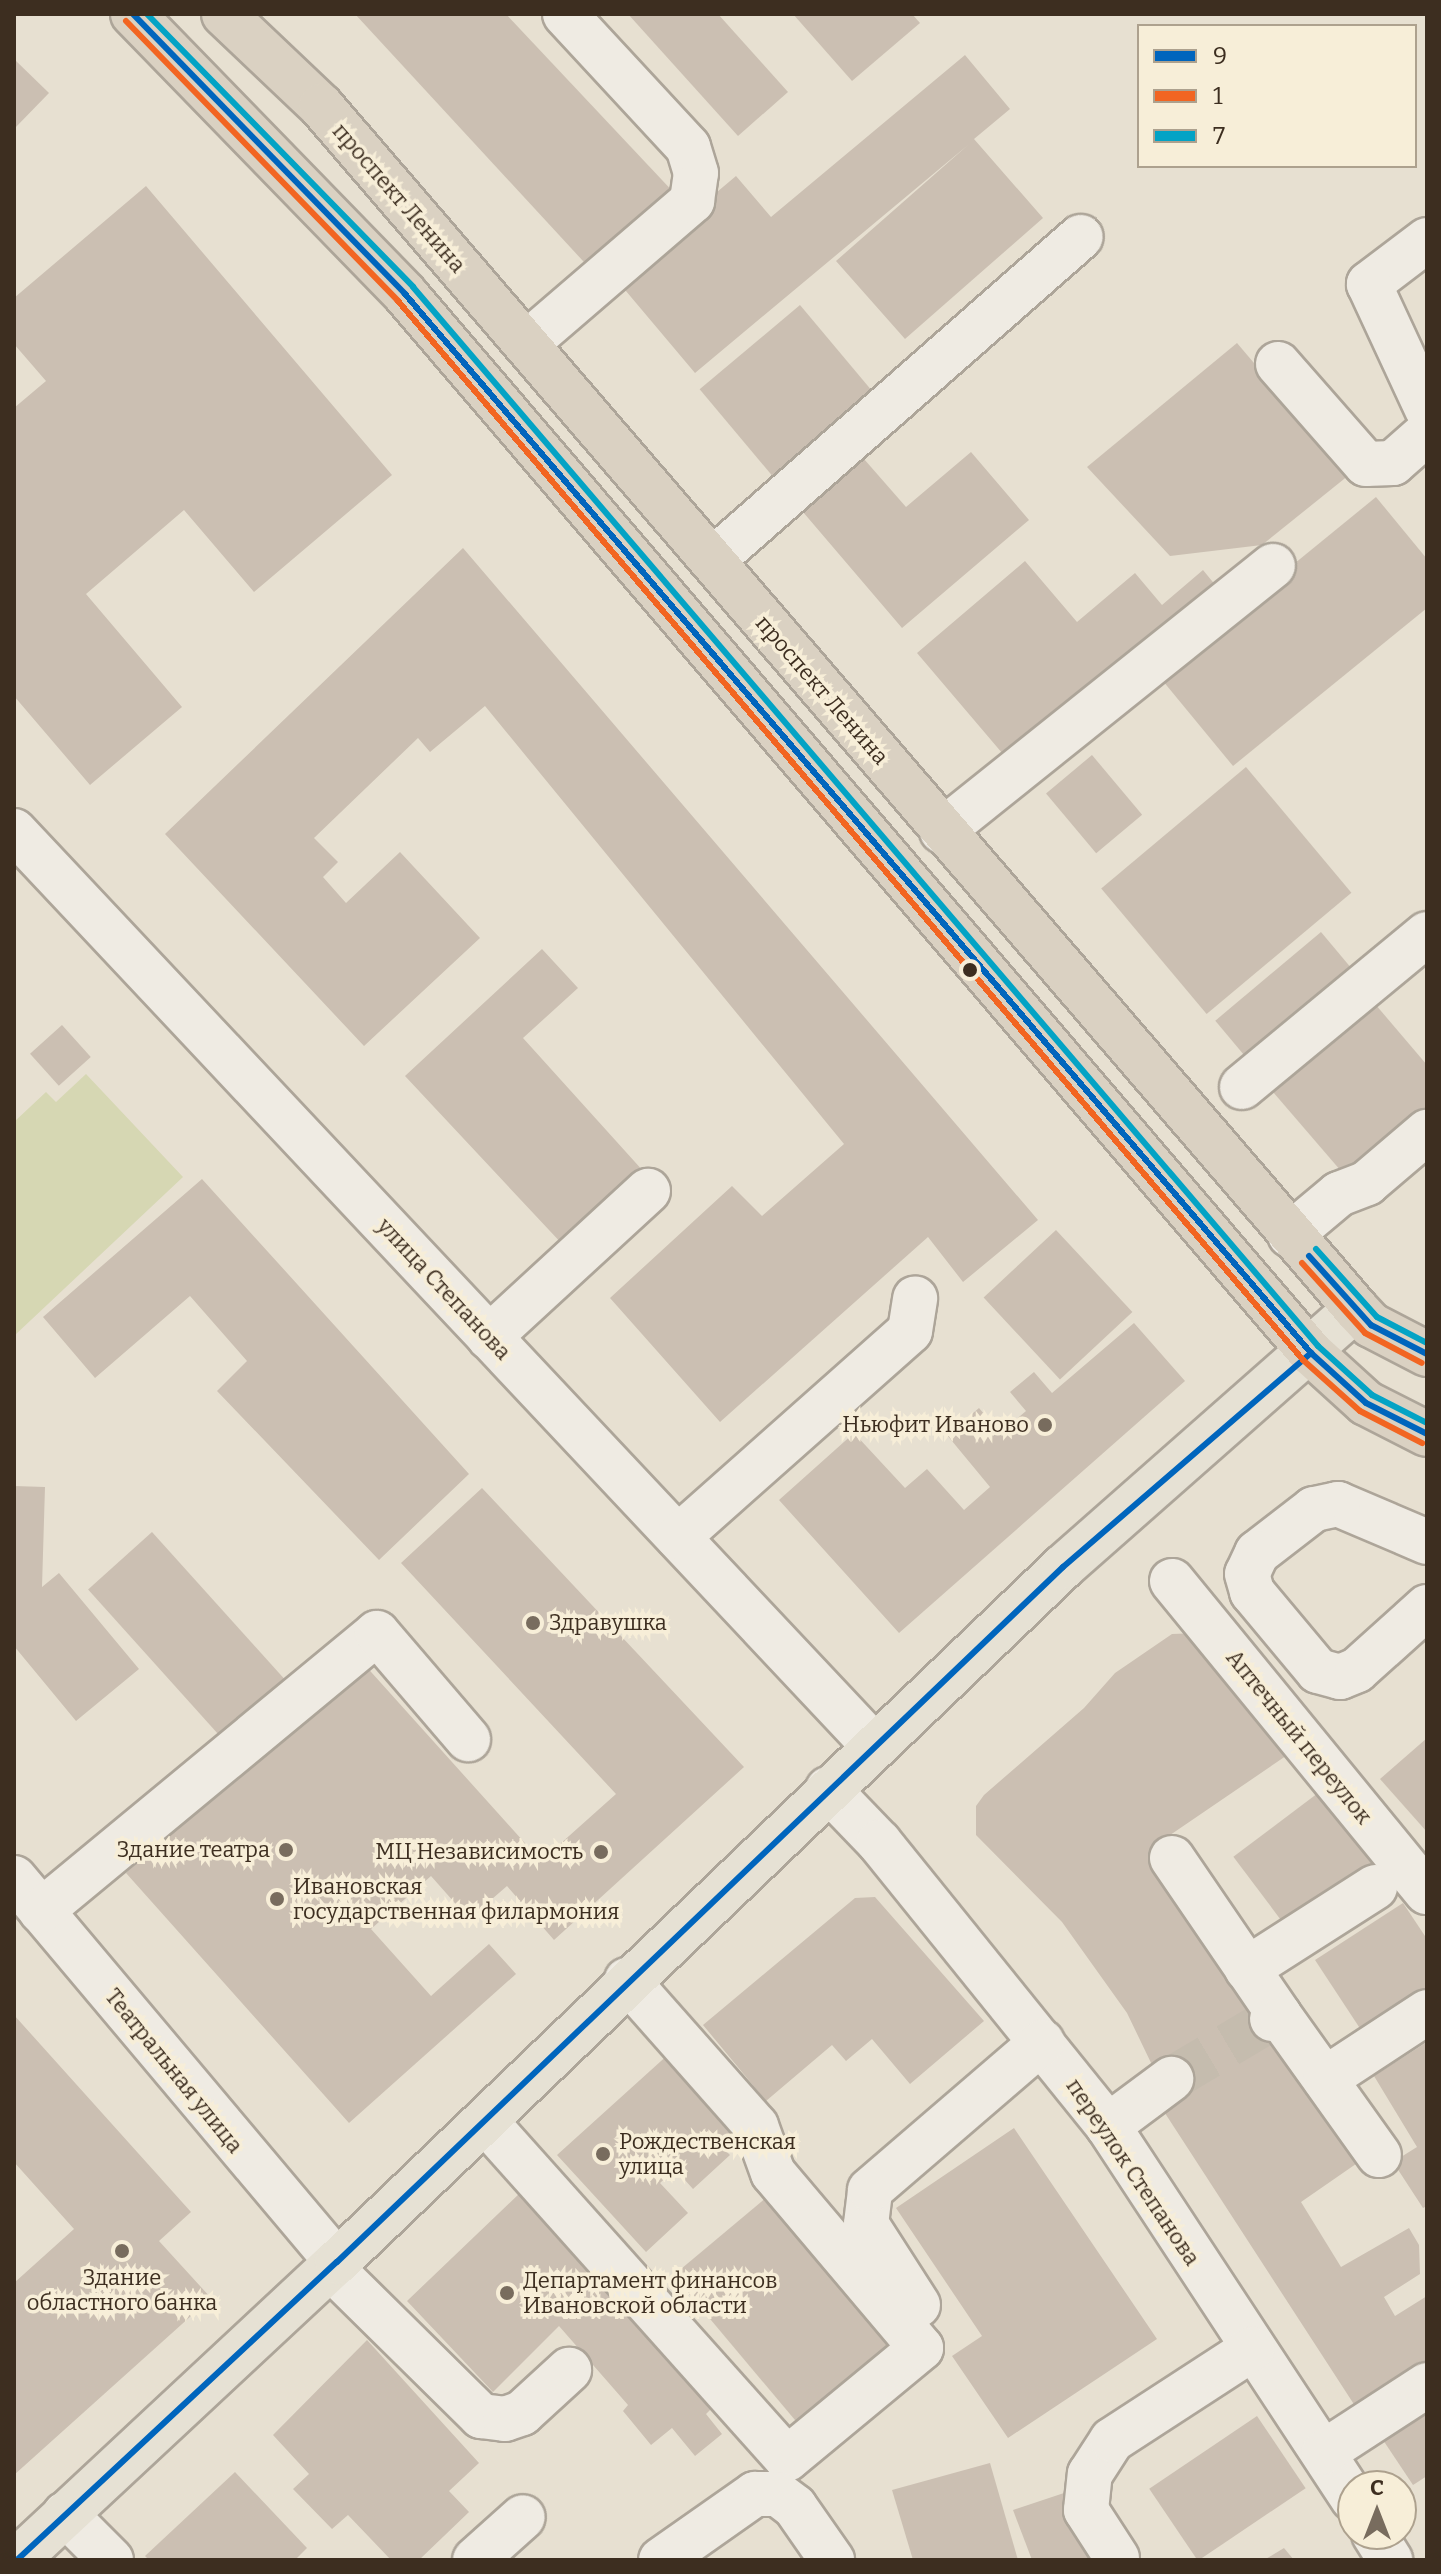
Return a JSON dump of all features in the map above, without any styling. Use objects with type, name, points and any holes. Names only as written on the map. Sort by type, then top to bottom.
[{"type":"highway","points":[[133,14],[405,294],[1311,1353],[1366,1403],[1427,1434]]},
{"type":"highway","name":"проспект Ленина","points":[[224,14],[321,106],[714,559],[942,831],[1356,1309],[1371,1325],[1427,1354]]},
{"type":"main road","points":[[17,2560],[334,2265],[627,1980],[1063,1567],[1311,1353],[1356,1309]]},
{"type":"street","points":[[527,343],[692,201],[696,173],[688,147],[565,14]]},
{"type":"street","points":[[714,559],[1081,237]]},
{"type":"street","points":[[1427,240],[1369,284],[1427,409]]},
{"type":"street","points":[[1278,364],[1366,464],[1393,463],[1427,433]]},
{"type":"street","points":[[942,831],[1273,566]]},
{"type":"street","name":"улица Степанова","points":[[14,831],[874,1746]]},
{"type":"street","points":[[1242,1087],[1427,934]]},
{"type":"street","points":[[1290,1235],[1339,1194],[1367,1183],[1427,1132]]},
{"type":"street","points":[[489,1337],[648,1191]]},
{"type":"street","points":[[678,1537],[910,1331],[915,1298]]},
{"type":"street","points":[[1427,1542],[1338,1504],[1314,1509],[1291,1526],[1257,1553],[1247,1574],[1252,1592],[1318,1671],[1340,1677],[1357,1670],[1427,1607]]},
{"type":"street","name":"Аптечный переулок","points":[[1172,1581],[1427,1892]]},
{"type":"street","points":[[41,1911],[377,1633],[468,1739]]},
{"type":"street","name":"переулок Степанова","points":[[828,1789],[879,1842],[1108,2126],[1252,2349],[1337,2473]]},
{"type":"street","points":[[1172,1858],[1247,1969],[1275,2017],[1325,2079],[1379,2155]]},
{"type":"street","name":"Театральная улица","points":[[14,1878],[334,2265],[481,2416],[505,2419],[522,2413],[569,2370]]},
{"type":"street","points":[[1247,1969],[1375,1887]]},
{"type":"street","points":[[485,2121],[787,2459],[921,2348],[773,2173],[756,2126],[627,1980]]},
{"type":"street","points":[[1325,2079],[1427,2012]]},
{"type":"street","points":[[943,2342],[874,2240],[866,2224],[866,2200],[870,2190],[1042,2042]]},
{"type":"street","points":[[1108,2126],[1171,2079]]},
{"type":"street","points":[[1117,2558],[1086,2510],[1090,2474],[1112,2440],[1252,2349]]},
{"type":"street","points":[[1324,2452],[1427,2385]]},
{"type":"street","points":[[661,2560],[755,2494],[778,2494],[795,2507],[832,2560]]},
{"type":"street","points":[[65,2514],[111,2560]]},
{"type":"street","points":[[475,2560],[523,2517]]},
{"type":"green space","points":[[86,1074],[183,1177],[14,1336],[14,1122],[46,1092],[56,1102]]},
{"type":"building","points":[[355,14],[506,14],[678,197],[595,274]]},
{"type":"building","points":[[628,14],[718,14],[788,92],[738,136]]},
{"type":"building","points":[[793,14],[912,14],[920,23],[852,81]]},
{"type":"building","points":[[965,55],[1010,109],[974,139],[1043,218],[905,339],[836,261],[968,145],[695,373],[615,278],[736,176],[771,217]]},
{"type":"building","points":[[14,59],[49,93],[14,129]]},
{"type":"building","points":[[146,186],[392,475],[254,592],[184,510],[86,594],[182,707],[90,785],[14,696],[14,408],[46,381],[14,344],[14,298]]},
{"type":"building","points":[[800,305],[878,398],[777,482],[700,389]]},
{"type":"building","points":[[1237,343],[1349,475],[1262,545],[1170,556],[1087,467]]},
{"type":"building","points":[[971,452],[1029,520],[902,628],[803,512],[864,459],[906,507]]},
{"type":"building","points":[[1376,497],[1427,559],[1427,608],[1233,766],[1158,675]]},
{"type":"building","points":[[463,548],[1038,1220],[963,1282],[928,1237],[720,1422],[610,1298],[732,1186],[762,1216],[844,1144],[485,706],[430,752],[418,738],[314,838],[338,862],[323,877],[346,903],[400,852],[480,938],[364,1046],[165,834]]},
{"type":"building","points":[[1025,561],[1077,622],[1135,573],[1162,605],[1203,570],[1221,592],[1014,767],[917,653]]},
{"type":"building","points":[[1092,755],[1142,815],[1096,853],[1046,794]]},
{"type":"building","points":[[1246,767],[1351,893],[1207,1014],[1101,888]]},
{"type":"building","points":[[1321,932],[1359,977],[1253,1066],[1215,1021]]},
{"type":"building","points":[[542,949],[578,988],[523,1038],[644,1172],[564,1246],[405,1076]]},
{"type":"building","points":[[1364,991],[1427,1065],[1427,1110],[1347,1178],[1261,1078]]},
{"type":"building","points":[[62,1025],[91,1057],[59,1086],[30,1054]]},
{"type":"building","points":[[202,1179],[469,1474],[379,1560],[217,1391],[247,1361],[190,1296],[95,1378],[43,1317]]},
{"type":"building","points":[[1056,1230],[1132,1312],[1060,1379],[984,1298]]},
{"type":"building","points":[[1134,1323],[1185,1381],[899,1633],[779,1500],[854,1433],[905,1488],[927,1469],[964,1510],[990,1487],[947,1435],[979,1408],[1000,1433],[1026,1411],[1010,1392],[1034,1372],[1052,1393]]},
{"type":"building","points":[[14,1486],[45,1487],[42,1587],[59,1573],[139,1669],[76,1721],[14,1646]]},
{"type":"building","name":"Ивановская государственная филармония","points":[[482,1488],[744,1767],[554,1940],[507,1886],[469,1919],[431,1876],[371,1929],[431,1996],[489,1944],[516,1974],[349,2123],[126,1873],[363,1663],[541,1861],[616,1794],[401,1563]]},
{"type":"building","points":[[152,1532],[290,1685],[226,1743],[88,1590]]},
{"type":"building","points":[[1199,1633],[1305,1743],[1154,1846],[1366,2157],[1301,2202],[1341,2267],[1409,2228],[1419,2245],[1420,2274],[1384,2297],[1395,2316],[1427,2296],[1427,2365],[1357,2409],[1161,2107],[1154,2069],[1127,2013],[1062,1922],[976,1835],[976,1806],[984,1795],[1084,1708],[1115,1673],[1172,1634]]},
{"type":"building","points":[[1427,1738],[1427,1832],[1380,1779]]},
{"type":"building","points":[[1322,1790],[1376,1861],[1287,1928],[1233,1857]]},
{"type":"building","points":[[875,1897],[984,2021],[910,2084],[872,2039],[846,2061],[832,2045],[766,2101],[703,2025],[855,1898]]},
{"type":"building","points":[[1403,1903],[1427,1939],[1427,1990],[1363,2033],[1315,1960]]},
{"type":"building","points":[[14,2015],[191,2212],[159,2241],[211,2298],[14,2475],[14,2283],[74,2229],[14,2162]]},
{"type":"building","points":[[1427,2042],[1427,2206],[1423,2208],[1393,2162],[1417,2147],[1374,2076]]},
{"type":"building","points":[[671,2052],[743,2130],[723,2148],[730,2155],[693,2189],[675,2169],[660,2183],[688,2213],[646,2252],[557,2155]]},
{"type":"building","points":[[1014,2128],[1157,2339],[1008,2438],[952,2356],[982,2336],[896,2208]]},
{"type":"building","points":[[780,2186],[910,2342],[804,2431],[674,2275]]},
{"type":"building","name":"Департамент финансов Ивановской области","points":[[521,2192],[711,2409],[706,2414],[722,2434],[695,2456],[672,2428],[651,2445],[623,2411],[628,2405],[559,2326],[493,2392],[407,2301]]},
{"type":"building","points":[[367,2340],[479,2463],[449,2491],[469,2512],[419,2560],[391,2560],[348,2515],[332,2529],[293,2489],[309,2474],[273,2435]]},
{"type":"building","points":[[1427,2407],[1427,2476],[1417,2482],[1417,2470],[1403,2470],[1381,2437]]},
{"type":"building","points":[[1257,2416],[1306,2488],[1199,2560],[1149,2489]]},
{"type":"building","points":[[990,2463],[1018,2560],[913,2560],[892,2490]]},
{"type":"building","points":[[235,2472],[307,2548],[295,2560],[149,2560],[145,2556]]},
{"type":"building","points":[[1064,2493],[1091,2560],[1032,2560],[1013,2510]]},
{"type":"building","points":[[1284,2548],[1294,2560],[1264,2560]]},
{"type":"tunnel","points":[[1171,2079],[1272,2019]]},
{"type":"transit line","name":"9","points":[[133,14],[405,294],[1311,1353],[1366,1403],[1427,1434]]},
{"type":"transit line","name":"7","points":[[147,14],[413,287],[1318,1346],[1372,1395],[1427,1423]]},
{"type":"transit line","name":"1","points":[[126,21],[398,301],[1303,1360],[1360,1411],[1422,1443]]},
{"type":"transit line","name":"7","points":[[1316,1249],[1377,1317],[1427,1343]]},
{"type":"transit line","name":"9","points":[[1309,1256],[1371,1325],[1427,1354]]},
{"type":"transit line","name":"1","points":[[1302,1263],[1365,1333],[1422,1363]]},
{"type":"transit line","name":"9","points":[[17,2560],[337,2262],[1063,1567],[1311,1353]]},
{"type":"place","name":"Ньюфит Иваново","points":[[1045,1425]]},
{"type":"place","name":"Здравушка","points":[[533,1623]]},
{"type":"place","name":"Здание театра","points":[[286,1850]]},
{"type":"place","name":"МЦ Независимость","points":[[601,1852]]},
{"type":"place","name":"Ивановская государственная филармония","points":[[277,1899]]},
{"type":"place","name":"Рождественская улица","points":[[603,2154]]},
{"type":"place","name":"Здание областного банка","points":[[122,2251]]},
{"type":"place","name":"Департамент финансов Ивановской области","points":[[507,2293]]}]
